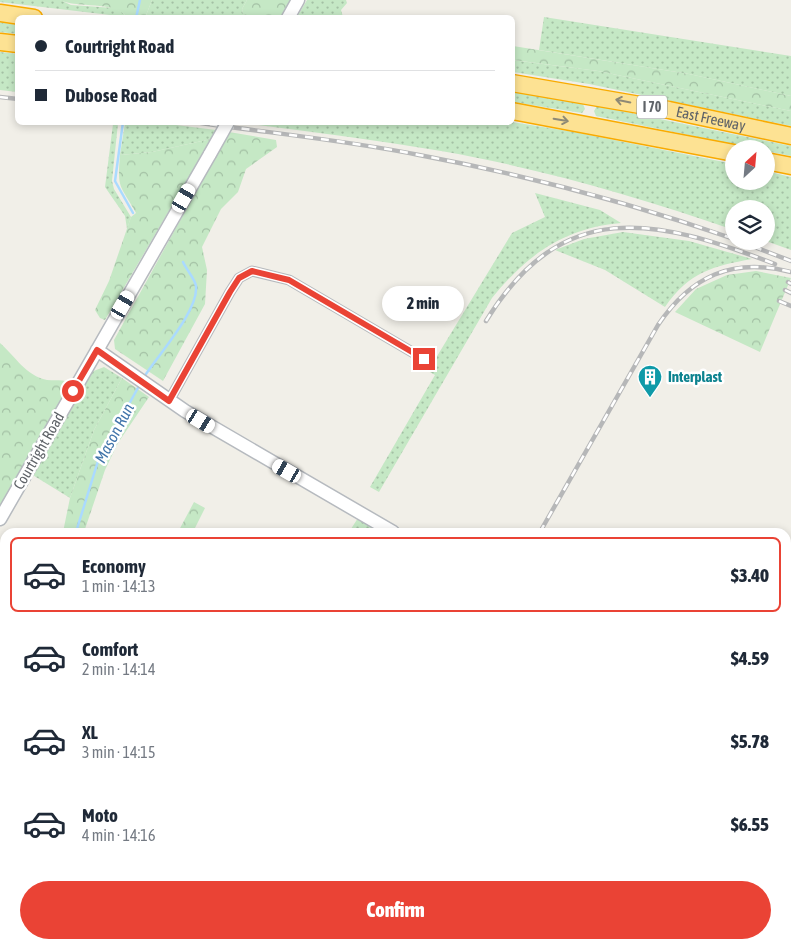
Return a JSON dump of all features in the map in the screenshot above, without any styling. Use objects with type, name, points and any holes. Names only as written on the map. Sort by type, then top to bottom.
[{"type":"highway","points":[[0,13],[15,15]]},
{"type":"highway","points":[[0,42],[15,44]]},
{"type":"highway","name":"East Freeway","points":[[515,84],[669,110],[791,136]]},
{"type":"highway","name":"East Freeway","points":[[515,112],[725,151]]},
{"type":"highway","points":[[775,162],[791,166]]},
{"type":"street","points":[[290,15],[298,0]]},
{"type":"street","name":"Courtright Road","points":[[0,519],[226,125]]},
{"type":"street","points":[[169,401],[230,292],[239,278],[252,271],[289,280],[424,359]]},
{"type":"street","points":[[97,350],[169,401],[386,528]]},
{"type":"green space","points":[[0,0],[60,0],[71,5],[114,8],[125,15],[110,15],[0,2]]},
{"type":"green space","points":[[59,0],[152,0],[146,15],[125,15],[113,8],[67,3]]},
{"type":"green space","points":[[152,0],[247,0],[242,9],[243,14],[245,15],[146,15]]},
{"type":"green space","points":[[247,0],[292,0],[283,15],[245,15],[243,14],[242,9]]},
{"type":"green space","points":[[307,0],[346,0],[347,3],[341,10],[342,15],[298,15]]},
{"type":"green space","points":[[544,17],[791,56],[791,96],[689,74],[539,50]]},
{"type":"green space","points":[[0,22],[15,25],[15,34],[0,32]]},
{"type":"green space","points":[[515,46],[689,74],[791,96],[791,111],[598,71],[515,60]]},
{"type":"green space","points":[[0,52],[15,54],[15,92],[0,90]]},
{"type":"green space","points":[[515,60],[598,71],[791,111],[791,126],[589,84],[515,72]]},
{"type":"green space","points":[[515,92],[583,104],[585,109],[582,113],[515,102]]},
{"type":"green space","points":[[597,106],[762,140],[725,140],[725,142],[596,116],[594,111]]},
{"type":"green space","points":[[515,122],[574,132],[725,162],[725,190],[775,190],[775,173],[791,177],[791,250],[775,244],[775,200],[725,200],[725,227],[589,184],[478,158],[416,147],[256,125],[515,125]]},
{"type":"green space","points":[[113,125],[118,125],[112,181],[114,189],[131,217],[127,229],[125,216],[105,187]]},
{"type":"green space","points":[[125,125],[176,125],[216,130],[211,139],[152,152],[120,155]]},
{"type":"green space","points":[[229,132],[276,140],[277,147],[246,169],[238,192],[221,209],[202,247],[207,270],[205,304],[163,381],[115,349],[114,340]]},
{"type":"green space","points":[[211,139],[105,320],[100,318],[95,310],[109,281],[131,217],[136,213],[121,186],[119,175],[120,155],[152,152]]},
{"type":"green space","points":[[775,143],[791,146],[791,156],[775,153]]},
{"type":"green space","points":[[535,193],[600,210],[621,223],[582,231],[548,246],[505,283],[492,298],[379,492],[370,487],[435,375],[428,371],[512,233],[545,217]]},
{"type":"green space","points":[[623,232],[689,241],[752,259],[703,272],[683,286],[665,307],[605,270],[555,250],[584,239]]},
{"type":"green space","points":[[756,271],[791,278],[760,352],[675,312],[696,289],[727,275]]},
{"type":"green space","points":[[0,343],[21,365],[40,378],[71,383],[0,509]]},
{"type":"green space","points":[[104,367],[122,378],[94,430],[70,498],[31,474],[91,372]]},
{"type":"green space","points":[[122,378],[149,397],[118,443],[105,470],[85,528],[64,528],[70,498],[94,430]]},
{"type":"green space","points":[[194,502],[205,508],[195,528],[180,528]]},
{"type":"green space","points":[[358,518],[376,528],[352,528]]},
{"type":"waterway","name":"Mason Run","points":[[137,15],[140,0]]},
{"type":"waterway","name":"Mason Run","points":[[123,125],[115,181],[133,213]]},
{"type":"waterway","name":"Mason Run","points":[[144,377],[176,333],[191,308],[196,286],[183,262]]},
{"type":"waterway","name":"Mason Run","points":[[77,528],[98,461],[140,384]]},
{"type":"railway","points":[[0,97],[15,99]]},
{"type":"railway","points":[[217,125],[363,145],[459,163],[578,191],[725,236]]},
{"type":"railway","points":[[486,321],[516,281],[547,253],[580,236],[614,228],[651,229],[690,236],[775,264]]},
{"type":"railway","points":[[762,250],[791,261]]},
{"type":"railway","points":[[542,528],[658,325],[684,294],[715,274],[732,269],[750,267],[770,268],[791,272]]},
{"type":"railway","points":[[785,290],[791,293]]},
{"type":"railway","points":[[779,301],[791,306]]},
{"type":"place","name":"Interplast","points":[[650,398]]},
{"type":"route","points":[[73,391],[97,350],[169,401],[230,292],[239,278],[252,271],[267,273],[289,280],[424,359]]}]
